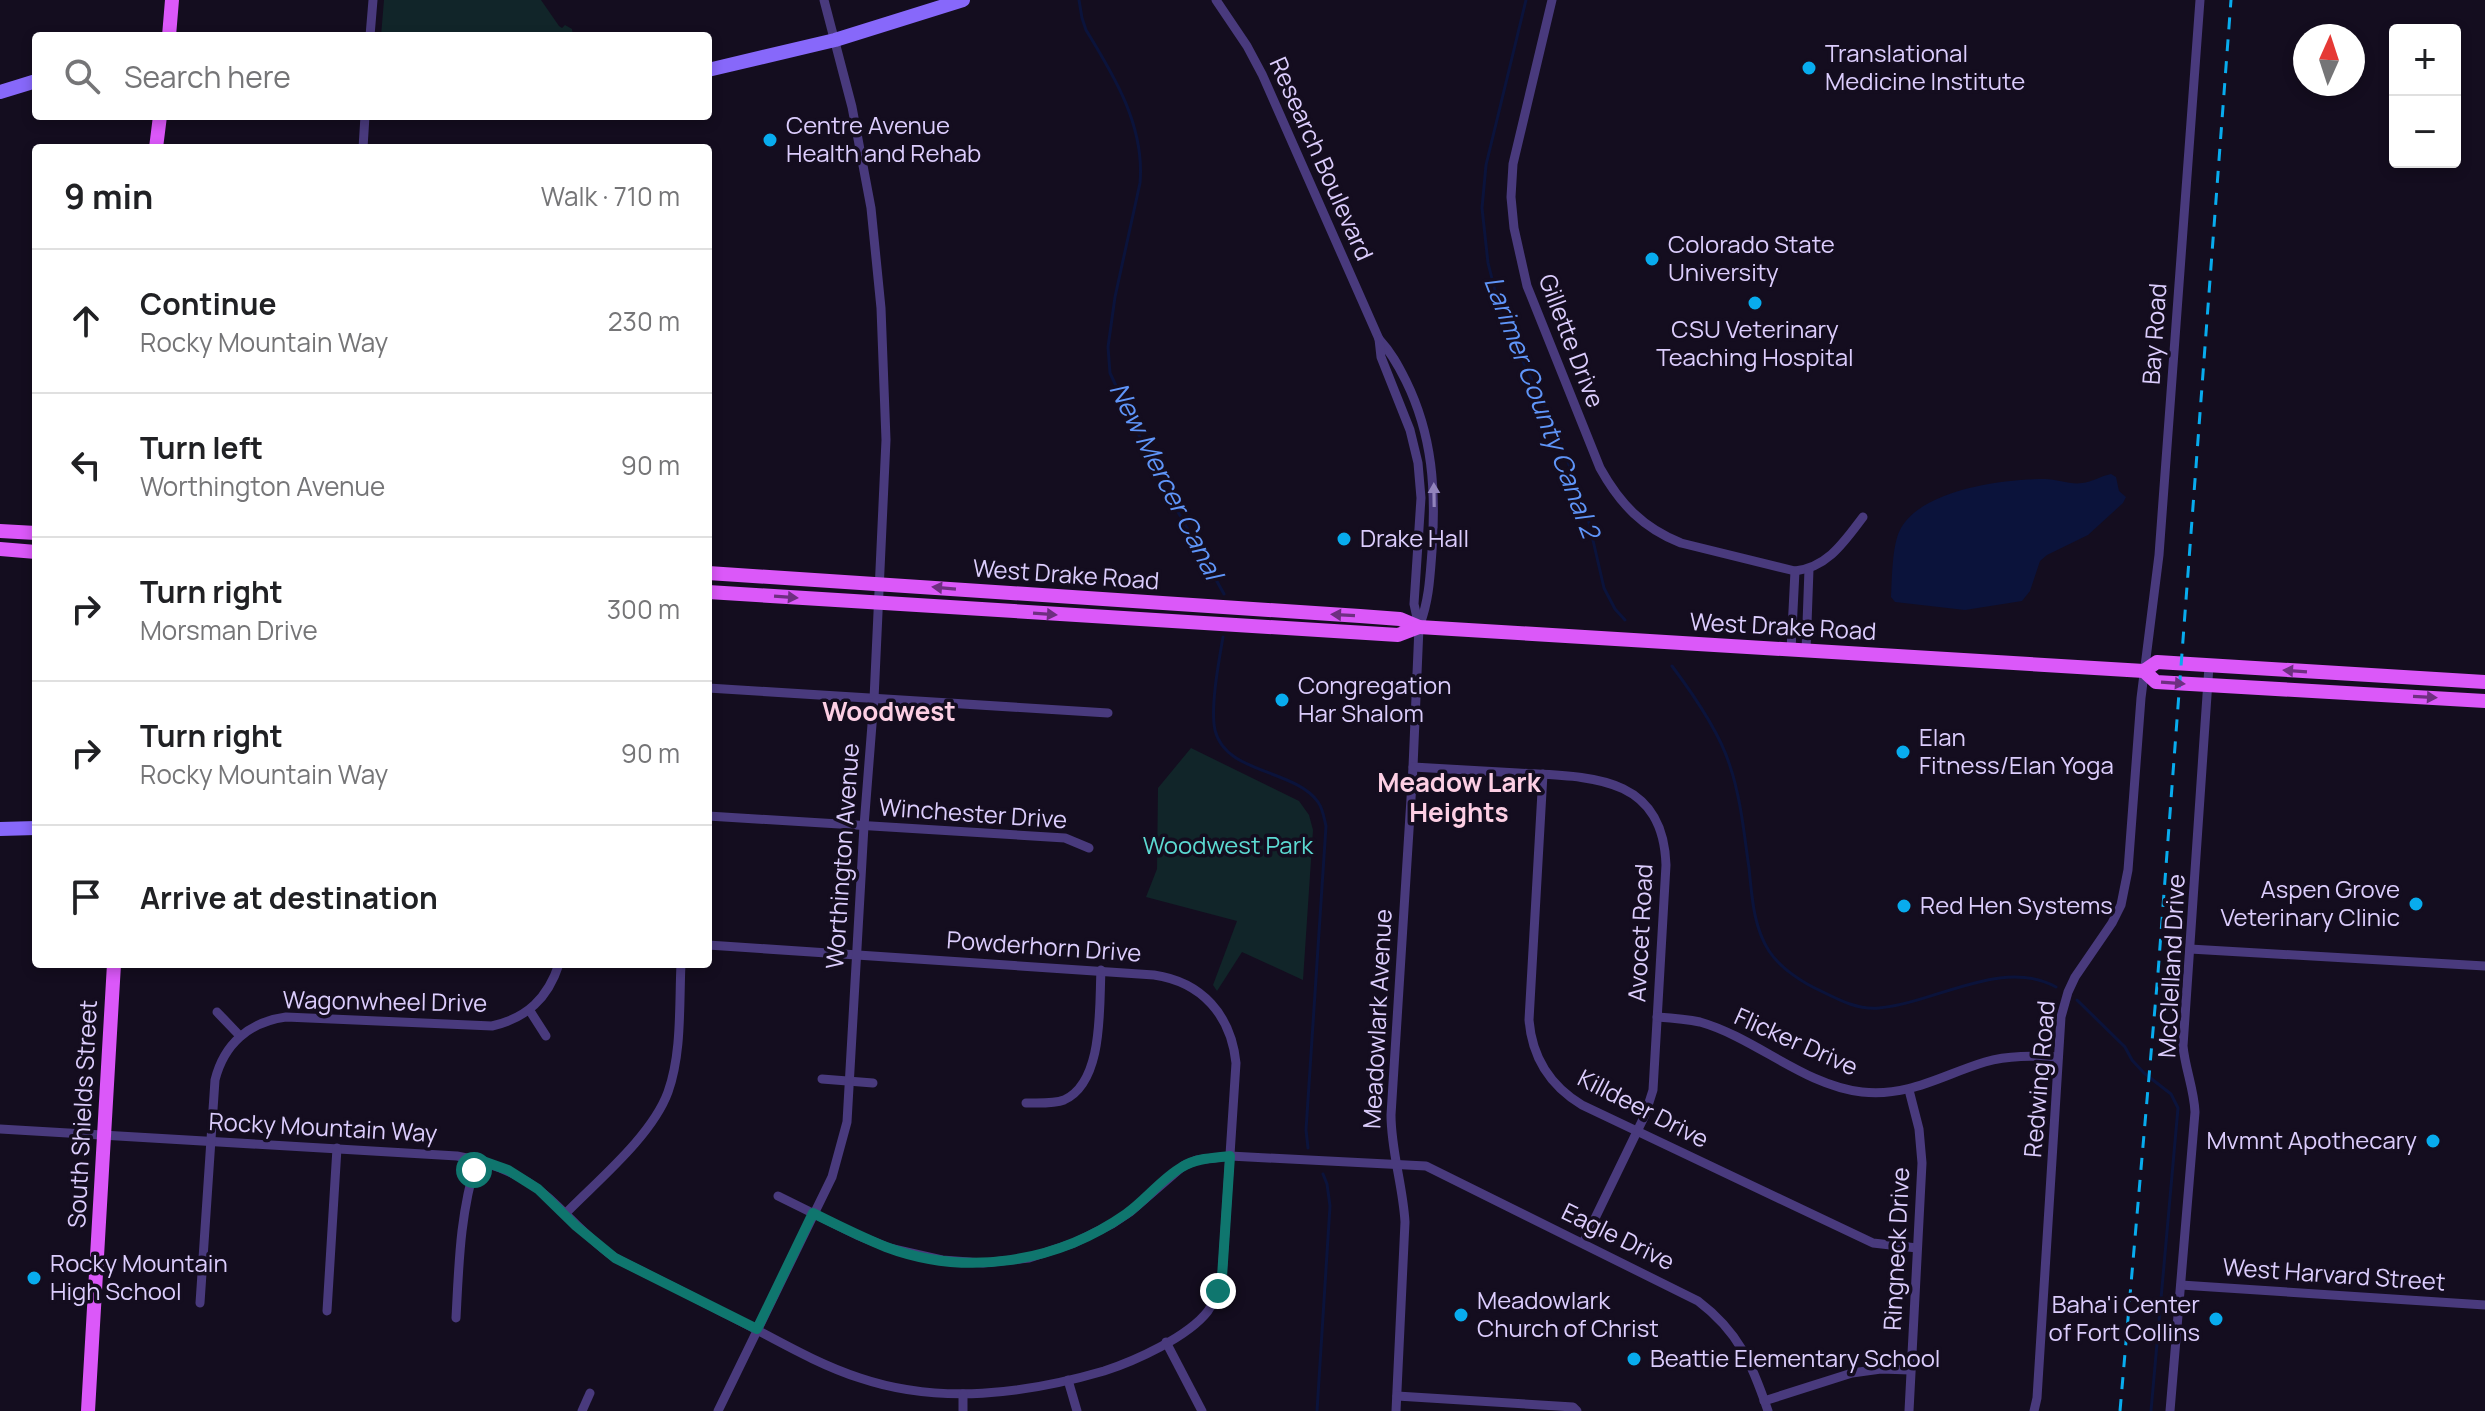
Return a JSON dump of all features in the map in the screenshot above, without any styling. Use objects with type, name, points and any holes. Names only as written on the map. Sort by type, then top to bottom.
[{"type":"main road","points":[[169,32],[172,0]]},
{"type":"main road","points":[[156,144],[160,120]]},
{"type":"main road","points":[[2,533],[32,533]]},
{"type":"main road","points":[[0,549],[32,552]]},
{"type":"main road","name":"West Drake Road","points":[[712,573],[1400,619],[1419,627],[1798,651],[2144,671],[2157,662],[2485,682]]},
{"type":"main road","name":"West Drake Road","points":[[712,592],[1398,635],[1419,627]]},
{"type":"main road","points":[[1246,626],[1249,619],[1255,616],[1280,611]]},
{"type":"main road","name":"West Drake Road","points":[[2144,671],[2156,682],[2485,701]]},
{"type":"main road","points":[[2294,690],[2362,681],[2368,676]]},
{"type":"main road","points":[[2368,694],[2379,683],[2422,679]]},
{"type":"main road","name":"South Shields Street","points":[[88,1411],[114,968]]},
{"type":"street","points":[[370,32],[373,0]]},
{"type":"street","name":"Worthington Avenue","points":[[718,1411],[832,1177],[847,1122],[874,699],[886,440],[880,286],[871,208],[852,107],[824,0]]},
{"type":"street","points":[[712,69],[835,40],[963,0]]},
{"type":"street","name":"Research Boulevard","points":[[1216,0],[1262,74],[1379,339],[1381,357],[1410,430],[1418,463],[1421,498],[1414,604],[1419,627]]},
{"type":"street","name":"Gillette Drive","points":[[1552,0],[1515,153],[1511,197],[1514,228],[1527,286],[1600,468],[1624,506],[1642,523],[1663,536],[1795,571],[1809,569]]},
{"type":"street","name":"Bay Road","points":[[2144,671],[2159,555],[2200,0]]},
{"type":"street","points":[[0,92],[32,82]]},
{"type":"street","points":[[363,144],[365,120]]},
{"type":"street","name":"Research Boulevard","points":[[1379,339],[1391,352],[1415,400],[1432,459],[1435,490],[1428,602],[1419,627]]},
{"type":"street","points":[[1798,651],[1809,569],[1838,549],[1863,517]]},
{"type":"street","points":[[1795,571],[1798,651]]},
{"type":"street","name":"Meadowlark Avenue","points":[[1396,1411],[1405,1222],[1391,1138],[1391,1115],[1419,627]]},
{"type":"street","name":"McClelland Drive","points":[[2170,1411],[2195,1112],[2183,1046],[2209,666]]},
{"type":"street","name":"Redwing Road","points":[[2034,1411],[2061,1017],[2075,977],[2112,923],[2126,887],[2144,671]]},
{"type":"street","points":[[712,688],[1108,713]]},
{"type":"street","name":"Avocet Road","points":[[1413,767],[1591,777],[1632,794],[1643,804],[1663,841],[1666,865],[1653,1090],[1638,1131],[1583,1243]]},
{"type":"street","name":"Killdeer Drive","points":[[1543,774],[1529,1020],[1533,1047],[1560,1089],[1582,1105],[1873,1243],[1917,1248]]},
{"type":"street","name":"Winchester Drive","points":[[712,816],[1065,838],[1089,848]]},
{"type":"street","points":[[0,829],[32,828]]},
{"type":"street","name":"Powderhorn Drive","points":[[712,945],[1101,970],[1176,979],[1203,995],[1218,1010],[1231,1035],[1236,1063],[1230,1156]]},
{"type":"street","points":[[2190,949],[2485,966]]},
{"type":"street","points":[[546,1036],[530,1011],[549,989],[557,968]]},
{"type":"street","points":[[565,1214],[648,1127],[665,1099],[675,1058],[681,968]]},
{"type":"street","points":[[1026,1103],[1062,1101],[1079,1089],[1088,1075],[1096,1046],[1101,970]]},
{"type":"street","name":"Wagonwheel Drive","points":[[240,1036],[263,1022],[286,1017],[478,1027],[506,1023],[530,1011]]},
{"type":"street","points":[[200,1303],[213,1088],[218,1067],[240,1036],[217,1012]]},
{"type":"street","name":"Flicker Drive","points":[[1657,1017],[1681,1019],[1718,1029],[1838,1087],[1876,1093],[1909,1090],[2006,1057],[2058,1057]]},
{"type":"street","points":[[822,1079],[873,1083]]},
{"type":"street","name":"Ringneck Drive","points":[[1909,1090],[1922,1146],[1909,1411]]},
{"type":"street","name":"Rocky Mountain Way","points":[[0,1129],[477,1159],[523,1179],[615,1258],[757,1329],[859,1378],[911,1391],[963,1394],[1017,1390],[1116,1367],[1166,1342],[1197,1322],[1207,1312],[1222,1277],[1230,1156]]},
{"type":"street","points":[[327,1311],[337,1148]]},
{"type":"street","name":"Eagle Drive","points":[[778,1196],[868,1239],[915,1255],[964,1263],[1029,1258],[1074,1243],[1130,1212],[1183,1166],[1197,1160],[1230,1156],[1426,1166],[1684,1292],[1711,1311],[1737,1339],[1766,1406]]},
{"type":"street","points":[[456,1318],[462,1221],[477,1159]]},
{"type":"street","name":"West Harvard Street","points":[[2181,1285],[2485,1305]]},
{"type":"street","points":[[1166,1342],[1202,1411]]},
{"type":"street","points":[[1766,1406],[1867,1370],[1910,1370]]},
{"type":"street","points":[[1068,1380],[1077,1411]]},
{"type":"street","points":[[582,1411],[590,1393]]},
{"type":"street","points":[[963,1394],[963,1411]]},
{"type":"street","points":[[1397,1396],[1573,1407],[1577,1411]]},
{"type":"green space","points":[[384,0],[541,0],[559,26],[562,28],[565,25],[572,32],[381,32]]},
{"type":"green space","name":"Woodwest Park","points":[[1191,748],[1299,801],[1309,815],[1313,830],[1303,980],[1242,952],[1217,991],[1213,985],[1237,921],[1146,897],[1157,869],[1158,788]]},
{"type":"shaded area","points":[[2111,474],[2116,477],[2119,491],[2126,497],[2123,503],[2088,535],[2040,561],[2030,591],[2022,601],[1965,610],[1895,602],[1891,597],[1897,536],[1911,516],[1926,505],[1944,496],[1987,484],[2045,479],[2078,483]]},
{"type":"waterway","name":"New Mercer Canal","points":[[1079,0],[1086,30],[1126,103],[1138,142],[1140,162],[1140,183],[1115,297],[1108,347],[1110,373],[1159,478],[1224,594]]},
{"type":"waterway","name":"Larimer County Canal 2","points":[[1526,0],[1486,165],[1482,208],[1488,263],[1501,314],[1559,438],[1586,510],[1604,588],[1625,620]]},
{"type":"waterway","name":"New Mercer Canal","points":[[1223,637],[1214,709],[1215,730],[1221,744],[1246,763],[1307,791],[1320,805],[1326,826],[1306,1130],[1308,1148]]},
{"type":"waterway","name":"Larimer County Canal 2","points":[[1672,666],[1705,714],[1725,753],[1740,804],[1756,921],[1769,951],[1786,969],[1835,998],[1871,1008],[1901,1004],[1991,979],[2035,979],[2056,987]]},
{"type":"waterway","name":"Larimer County Canal 2","points":[[2077,1000],[2125,1047],[2144,1073],[2171,1094],[2178,1108],[2151,1411]]},
{"type":"waterway","name":"New Mercer Canal","points":[[1317,1411],[1330,1206],[1323,1174]]},
{"type":"railway","points":[[2120,1411],[2158,973],[2231,0]]},
{"type":"place","name":"Translational Medicine Institute","points":[[1809,68]]},
{"type":"place","name":"Centre Avenue Health and Rehab","points":[[770,140]]},
{"type":"place","name":"Colorado State University","points":[[1652,259]]},
{"type":"place","name":"CSU Veterinary Teaching Hospital","points":[[1755,303]]},
{"type":"place","name":"Drake Hall","points":[[1344,539]]},
{"type":"place","name":"Congregation Har Shalom","points":[[1282,700]]},
{"type":"place","name":"Elan Fitness/Elan Yoga","points":[[1903,752]]},
{"type":"place","name":"Aspen Grove Veterinary Clinic","points":[[2416,904]]},
{"type":"place","name":"Red Hen Systems","points":[[1904,906]]},
{"type":"place","name":"Mvmnt Apothecary","points":[[2433,1141]]},
{"type":"place","name":"Rocky Mountain High School","points":[[34,1278]]},
{"type":"place","name":"Meadowlark Church of Christ","points":[[1461,1315]]},
{"type":"place","name":"Baha'i Center of Fort Collins","points":[[2216,1319]]},
{"type":"place","name":"Beattie Elementary School","points":[[1634,1359]]},
{"type":"district","name":"Woodwest","points":[[889,712]]},
{"type":"district","name":"Meadow Lark Heights","points":[[1459,798]]},
{"type":"route","points":[[474,1170],[477,1159],[508,1170],[538,1189],[615,1258],[757,1329],[813,1213],[857,1235],[915,1255],[964,1263],[1029,1258],[1074,1243],[1112,1224],[1183,1166],[1197,1160],[1230,1156],[1222,1277],[1218,1291]]}]
